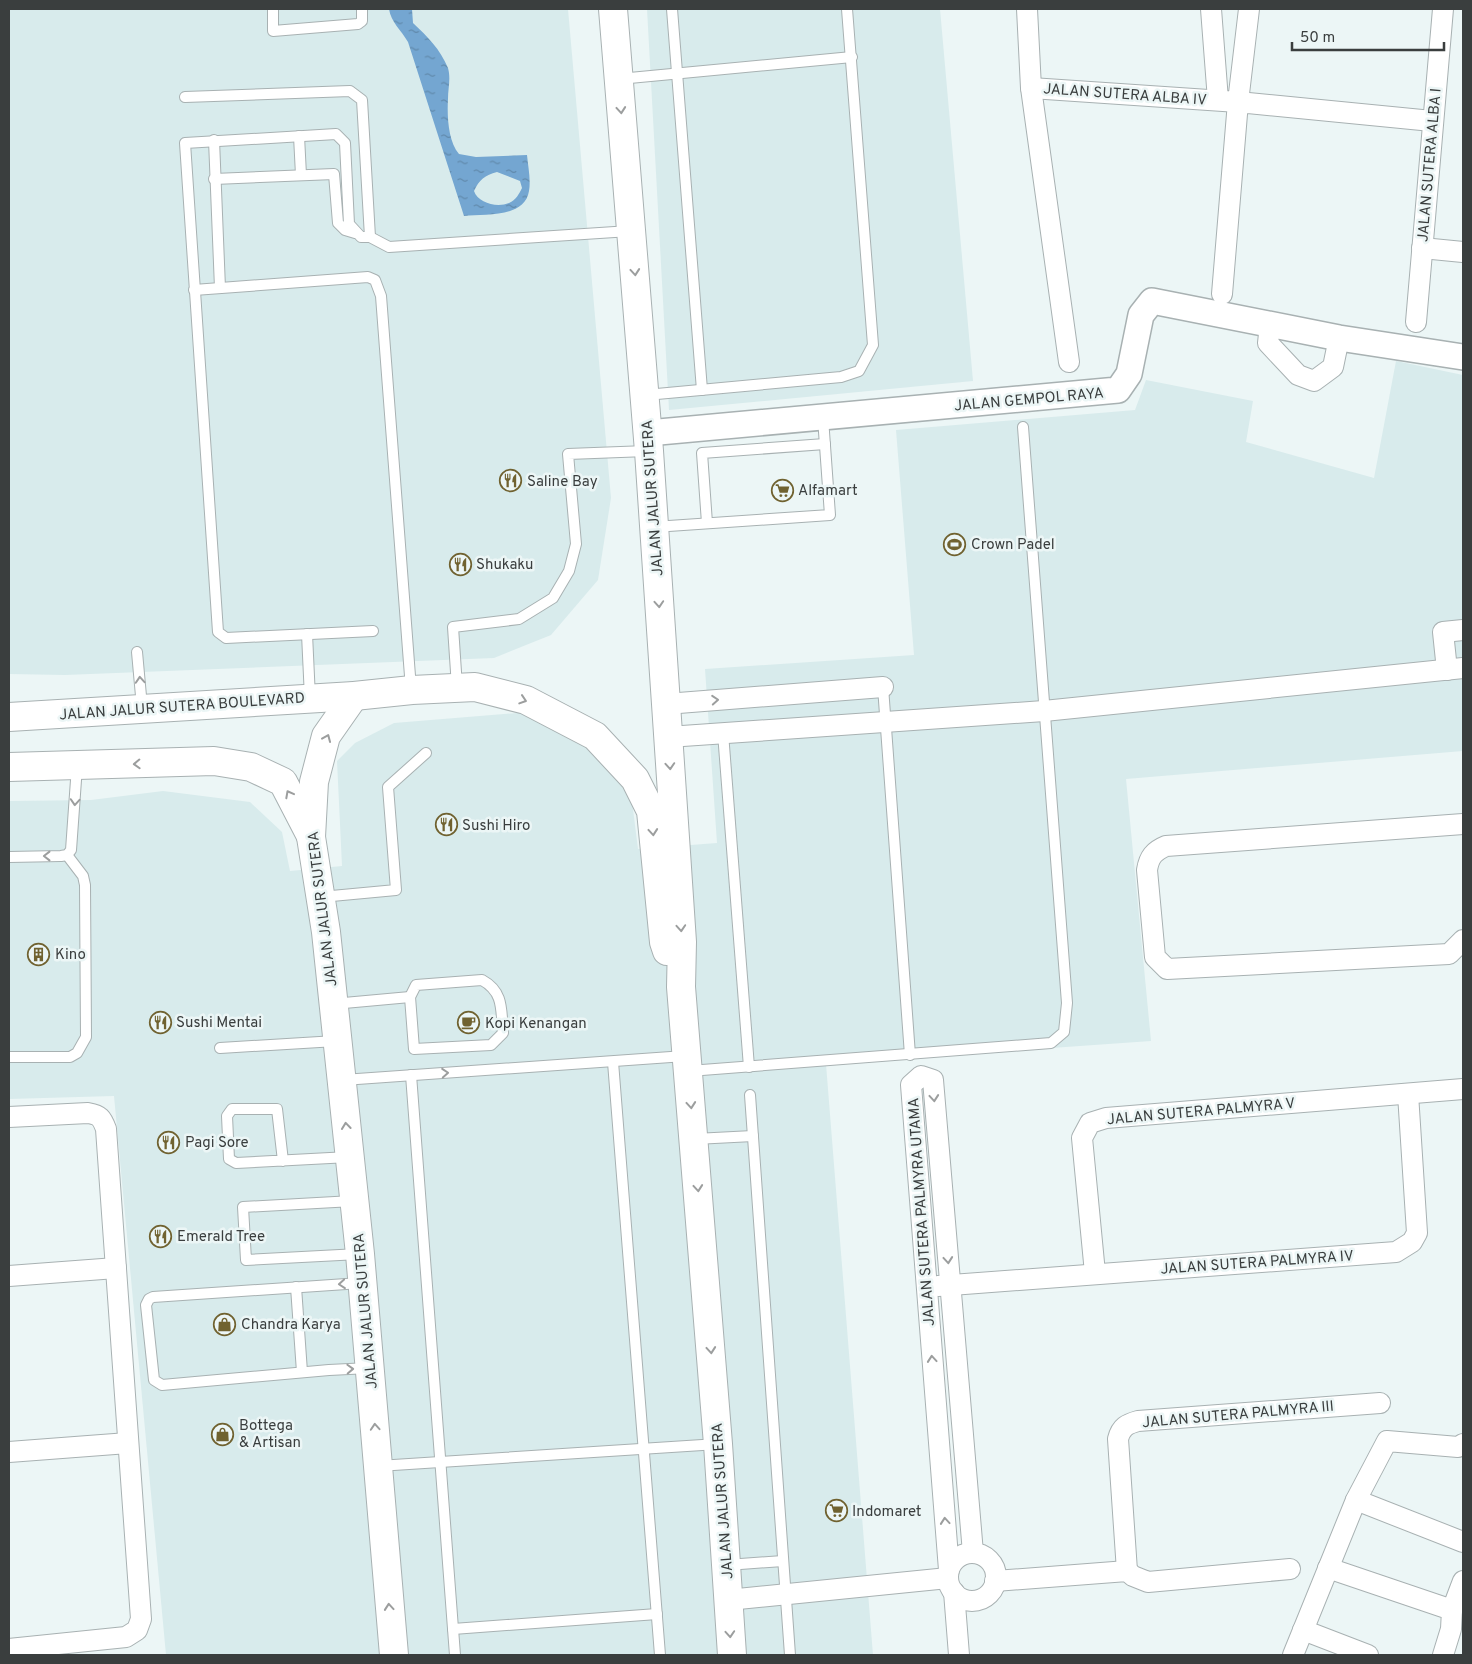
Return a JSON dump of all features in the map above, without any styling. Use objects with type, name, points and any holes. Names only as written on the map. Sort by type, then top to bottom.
[{"type":"main road","name":"JALAN JALUR SUTERA","points":[[613,9],[645,395],[682,942],[681,987],[718,1444],[732,1655]]},
{"type":"main road","name":"JALAN JALUR SUTERA","points":[[394,1655],[360,1254],[333,1004],[311,837],[314,782],[326,736],[354,696],[412,690],[476,687],[526,700],[595,736],[635,779],[652,811],[664,942],[681,987]]},
{"type":"main road","name":"JALAN JALUR SUTERA BOULEVARD","points":[[9,717],[354,696]]},
{"type":"main road","points":[[9,766],[77,766],[214,761],[251,767],[283,782],[311,837]]},
{"type":"street","name":"JALAN SUTERA ALBA IV","points":[[1027,9],[1031,88],[1228,101],[1432,121]]},
{"type":"street","points":[[1211,9],[1228,101]]},
{"type":"street","points":[[1222,294],[1228,101],[1249,9]]},
{"type":"street","name":"JALAN SUTERA ALBA I","points":[[1416,322],[1432,121],[1444,9]]},
{"type":"street","points":[[1031,88],[1069,362]]},
{"type":"street","points":[[1422,248],[1463,252]]},
{"type":"street","name":"JALAN GEMPOL RAYA","points":[[648,442],[823,418],[1118,390],[1129,374],[1141,315],[1152,301],[1339,338],[1463,357]]},
{"type":"street","points":[[1270,325],[1268,343],[1298,375],[1314,381],[1333,368],[1339,338]]},
{"type":"street","points":[[668,737],[1044,711],[1455,669],[1443,632],[1463,630]]},
{"type":"street","points":[[666,704],[883,687]]},
{"type":"street","points":[[1463,824],[1166,846],[1156,850],[1149,860],[1147,870],[1155,956],[1167,969],[1449,954],[1463,940]]},
{"type":"street","name":"JALAN SUTERA PALMYRA UTAMA","points":[[959,1655],[950,1580],[911,1085],[921,1076],[933,1080],[973,1553]]},
{"type":"street","name":"JALAN SUTERA PALMYRA V","points":[[1095,1273],[1082,1138],[1090,1123],[1106,1118],[1463,1089]]},
{"type":"street","name":"JALAN SUTERA PALMYRA IV","points":[[926,1287],[1396,1252],[1412,1242],[1417,1233],[1408,1094]]},
{"type":"street","points":[[9,1117],[88,1113],[98,1115],[103,1119],[106,1129],[141,1619],[137,1630],[126,1637],[9,1649]]},
{"type":"street","points":[[9,1276],[116,1268]]},
{"type":"street","name":"JALAN SUTERA PALMYRA III","points":[[1127,1570],[1118,1439],[1120,1431],[1127,1424],[1138,1421],[1380,1403]]},
{"type":"street","points":[[1293,1655],[1356,1500],[1387,1441],[1458,1447],[1463,1444]]},
{"type":"street","points":[[9,1452],[128,1443]]},
{"type":"street","points":[[1356,1500],[1463,1542]]},
{"type":"street","points":[[973,1553],[988,1559],[993,1566],[995,1581],[988,1594],[982,1599],[966,1600],[959,1597],[950,1580],[958,1557],[973,1553]]},
{"type":"street","points":[[1328,1568],[1452,1610]]},
{"type":"street","points":[[995,1581],[1127,1570],[1133,1576],[1148,1582],[1290,1570]]},
{"type":"street","points":[[728,1600],[950,1580]]},
{"type":"street","points":[[1443,1655],[1451,1629],[1452,1610],[1463,1581]]},
{"type":"street","points":[[1303,1630],[1368,1655]]},
{"type":"lane","points":[[273,9],[273,30],[358,24],[362,21],[362,9]]},
{"type":"lane","points":[[672,9],[702,390]]},
{"type":"lane","points":[[645,395],[841,377],[859,371],[873,345],[847,9]]},
{"type":"lane","points":[[619,79],[852,58]]},
{"type":"lane","points":[[186,98],[350,91],[362,100],[370,237]]},
{"type":"lane","points":[[356,234],[349,224],[345,142],[336,134],[185,143],[218,632],[226,638],[372,631]]},
{"type":"lane","points":[[298,136],[300,175]]},
{"type":"lane","points":[[214,140],[214,179],[220,288]]},
{"type":"lane","points":[[214,179],[334,174],[338,222],[345,230],[361,237],[370,237],[389,247],[631,231]]},
{"type":"lane","points":[[194,290],[368,277],[375,280],[379,288],[412,690]]},
{"type":"lane","points":[[654,527],[830,515],[823,418]]},
{"type":"lane","points":[[341,1080],[613,1062],[749,1067],[1050,1043],[1064,1032],[1067,1003],[1023,427]]},
{"type":"lane","points":[[457,688],[453,627],[519,619],[552,598],[569,571],[576,544],[568,454],[648,442]]},
{"type":"lane","points":[[707,524],[702,453],[825,444]]},
{"type":"lane","points":[[307,634],[310,698]]},
{"type":"lane","points":[[137,652],[142,708]]},
{"type":"lane","points":[[883,687],[910,1055]]},
{"type":"lane","points":[[724,733],[749,1067]]},
{"type":"lane","points":[[320,897],[396,890],[388,787],[426,753]]},
{"type":"lane","points":[[9,857],[67,855],[71,850],[77,766]]},
{"type":"lane","points":[[9,1057],[70,1057],[78,1053],[86,1037],[85,885],[83,876],[67,855]]},
{"type":"lane","points":[[482,980],[494,986],[500,997],[503,1032],[491,1045],[414,1049],[410,996],[416,986],[482,980]]},
{"type":"lane","points":[[333,1004],[410,996]]},
{"type":"lane","points":[[220,1048],[337,1041]]},
{"type":"lane","points":[[613,1062],[660,1655]]},
{"type":"lane","points":[[410,1075],[438,1462],[455,1655]]},
{"type":"lane","points":[[750,1095],[790,1655]]},
{"type":"lane","points":[[283,1161],[277,1108],[232,1109],[227,1116],[229,1159],[236,1163],[283,1161],[350,1157]]},
{"type":"lane","points":[[694,1139],[753,1136]]},
{"type":"lane","points":[[354,1201],[243,1207],[246,1260],[360,1254]]},
{"type":"lane","points":[[362,1283],[153,1297],[146,1304],[154,1380],[158,1384],[370,1368]]},
{"type":"lane","points":[[296,1287],[302,1372]]},
{"type":"lane","points":[[377,1466],[718,1444]]},
{"type":"lane","points":[[726,1565],[783,1561]]},
{"type":"lane","points":[[453,1629],[656,1614]]},
{"type":"shaded area","points":[[9,9],[568,9],[611,498],[598,580],[551,635],[494,658],[65,675],[9,674]]},
{"type":"shaded area","points":[[647,9],[940,9],[973,381],[669,410]]},
{"type":"shaded area","points":[[1396,361],[1463,375],[1463,751],[1126,779],[1151,1041],[826,1064],[873,1655],[166,1655],[114,1096],[9,1099],[9,801],[91,800],[163,791],[250,802],[282,832],[290,871],[342,866],[337,761],[355,743],[394,723],[530,712],[581,740],[631,793],[638,849],[717,843],[705,669],[914,655],[896,430],[1135,410],[1146,380],[1253,401],[1246,442],[1374,478]]},
{"type":"water","points":[[389,9],[412,9],[413,23],[424,33],[445,61],[449,76],[449,128],[452,142],[459,154],[476,157],[527,155],[530,178],[529,191],[526,200],[520,206],[503,213],[464,216],[408,42],[390,14]],"holes":[[[497,172],[520,181],[522,188],[518,195],[511,202],[504,204],[494,205],[488,203],[479,199],[474,191],[483,178]]]},
{"type":"place","name":"Saline Bay","points":[[511,481]]},
{"type":"place","name":"Alfamart","points":[[782,490]]},
{"type":"place","name":"Crown Padel","points":[[955,544]]},
{"type":"place","name":"Shukaku","points":[[460,564]]},
{"type":"place","name":"Sushi Hiro","points":[[446,825]]},
{"type":"place","name":"Kino","points":[[39,954]]},
{"type":"place","name":"Sushi Mentai","points":[[160,1022]]},
{"type":"place","name":"Kopi Kenangan","points":[[469,1023]]},
{"type":"place","name":"Pagi Sore","points":[[169,1142]]},
{"type":"place","name":"Emerald Tree","points":[[161,1236]]},
{"type":"place","name":"Chandra Karya","points":[[225,1324]]},
{"type":"place","name":"Bottega & Artisan","points":[[223,1434]]},
{"type":"place","name":"Indomaret","points":[[836,1511]]}]
